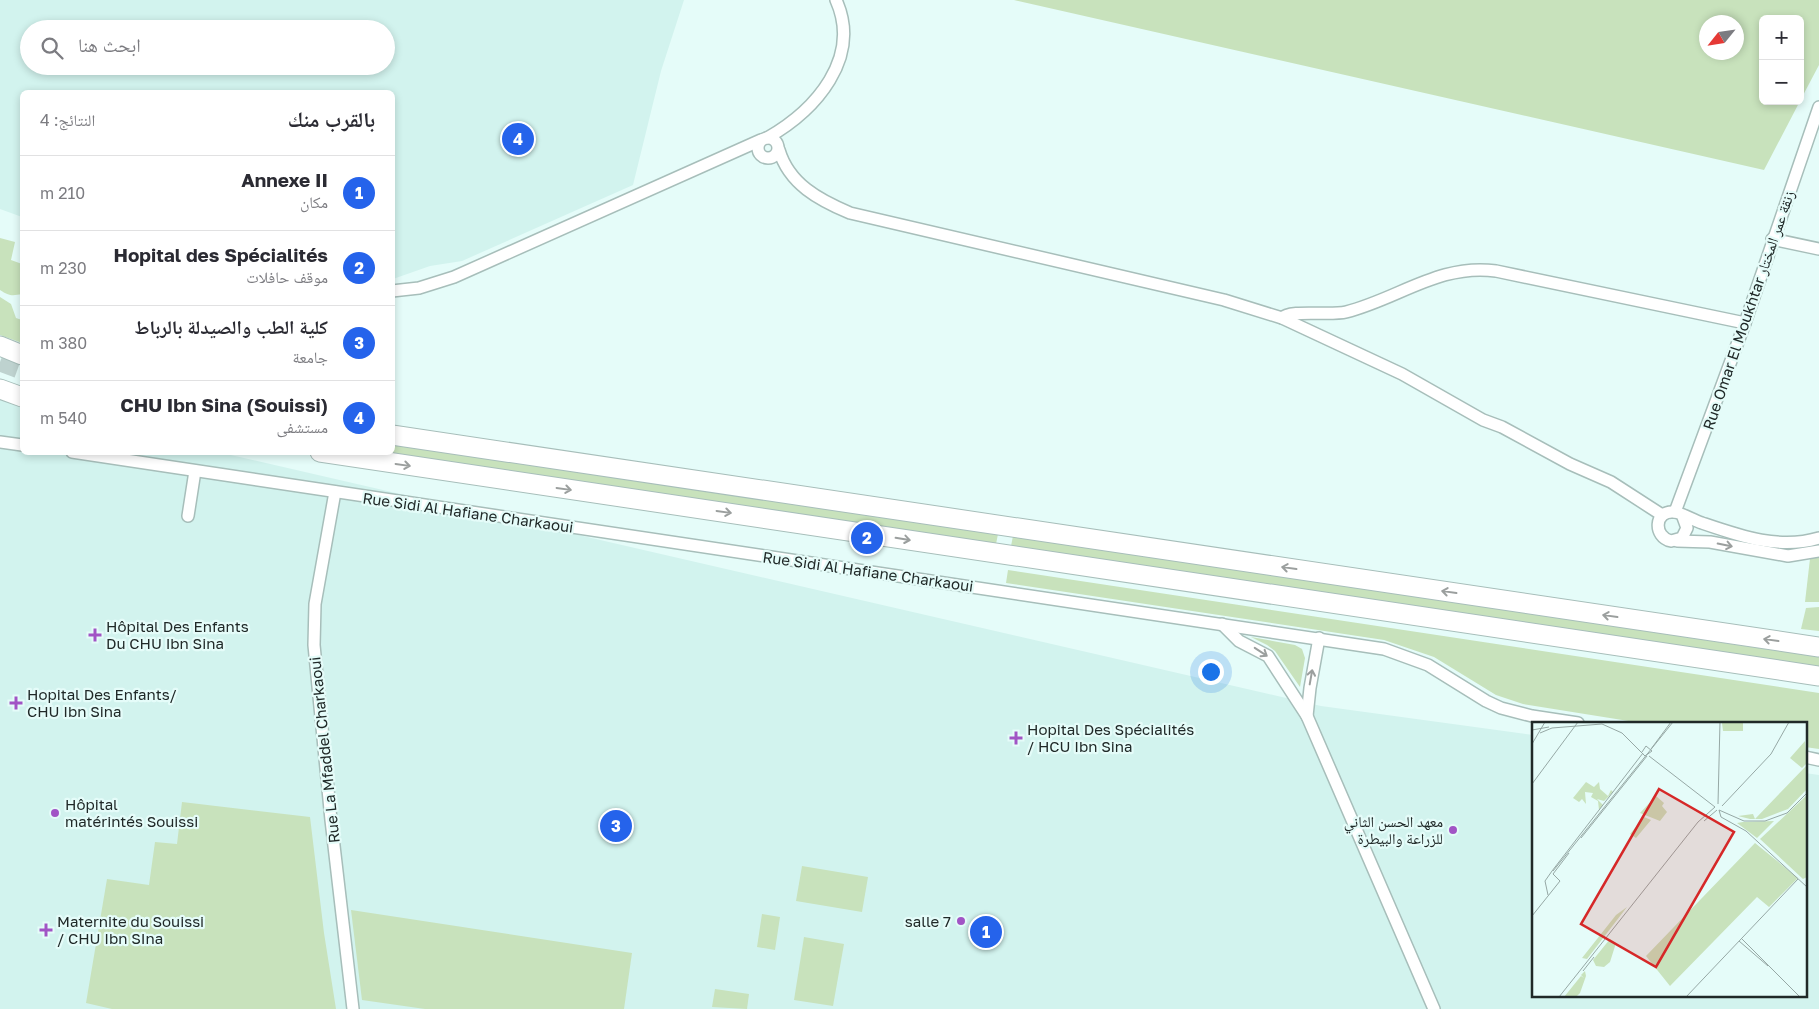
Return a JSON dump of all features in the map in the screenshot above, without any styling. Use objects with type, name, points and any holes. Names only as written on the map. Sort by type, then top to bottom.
[{"type":"main road","points":[[0,346],[20,354]]},
{"type":"main road","points":[[0,389],[20,387]]},
{"type":"main road","points":[[395,435],[1819,648]]},
{"type":"main road","points":[[340,455],[1819,676]]},
{"type":"street","points":[[395,291],[419,288],[454,277],[730,154],[770,148],[788,123],[821,93],[838,64],[845,36],[845,24],[836,0]]},
{"type":"street","name":"Rue Omar El Moukhtar زنقة عمر المختار","points":[[1679,514],[1772,239],[1819,107]]},
{"type":"street","points":[[730,154],[770,148]]},
{"type":"street","points":[[770,148],[798,182],[832,205],[870,219],[1224,300],[1282,318],[1402,374],[1445,396],[1483,420],[1502,427],[1570,464],[1611,482],[1662,515],[1679,514],[1777,544],[1796,544],[1819,538]]},
{"type":"street","points":[[1772,239],[1819,249]]},
{"type":"street","points":[[1282,318],[1290,312],[1319,315],[1348,311],[1439,275],[1472,269],[1496,271],[1745,323]]},
{"type":"street","points":[[0,442],[20,445]]},
{"type":"street","name":"Rue Sidi Al Hafiane Charkaoui","points":[[91,455],[1319,638],[1399,653],[1428,664],[1479,697],[1501,708],[1532,716],[1571,722]]},
{"type":"street","points":[[188,516],[195,471]]},
{"type":"street","name":"Rue La Mfaddel Charkaoui","points":[[335,492],[316,604],[314,645],[330,820],[353,1009]]},
{"type":"street","points":[[1676,541],[1686,530],[1679,514]]},
{"type":"street","points":[[1662,515],[1658,522],[1659,534],[1665,540],[1710,542],[1782,556],[1819,551]]},
{"type":"street","points":[[1222,624],[1239,641],[1268,656],[1307,716],[1434,1009]]},
{"type":"street","points":[[1307,716],[1319,638]]},
{"type":"street","points":[[1806,757],[1819,760]]},
{"type":"shaded area","points":[[0,0],[684,0],[661,71],[633,185],[462,261],[430,266],[395,278],[395,90],[20,90],[20,216],[0,209]]},
{"type":"shaded area","points":[[0,399],[20,405],[20,455],[231,455],[1321,706],[1532,735],[1532,996],[1806,996],[1806,773],[1819,775],[1819,1009],[0,1009]]},
{"type":"green space","points":[[1014,0],[1819,0],[1819,65],[1804,94],[1804,15],[1759,15],[1759,105],[1798,105],[1764,170]]},
{"type":"green space","points":[[0,238],[15,242],[11,260],[20,263],[20,294],[11,295],[0,290]]},
{"type":"green space","points":[[0,297],[11,304],[16,318],[20,319],[20,342],[0,335]]},
{"type":"green space","points":[[395,445],[998,534],[996,544],[395,455]]},
{"type":"green space","points":[[1013,536],[1819,657],[1819,667],[1011,546]]},
{"type":"green space","points":[[1819,547],[1819,602],[1805,602],[1811,550]]},
{"type":"green space","points":[[1008,570],[1819,693],[1819,749],[1806,747],[1806,722],[1635,722],[1523,704],[1496,695],[1434,657],[1384,640],[1006,583]]},
{"type":"green space","points":[[1819,607],[1819,631],[1801,629],[1806,608]]},
{"type":"green space","points":[[1251,637],[1295,645],[1302,649],[1305,658],[1300,687],[1275,651]]},
{"type":"green space","points":[[182,802],[310,817],[324,933],[336,1009],[112,1009],[86,1003],[107,879],[149,885],[155,842],[177,844]]},
{"type":"green space","points":[[802,866],[868,877],[862,912],[796,901]]},
{"type":"green space","points":[[351,910],[632,953],[624,1009],[425,1009],[362,1000]]},
{"type":"green space","points":[[762,914],[780,917],[775,950],[757,947]]},
{"type":"green space","points":[[804,937],[844,944],[833,1006],[794,1000]]},
{"type":"green space","points":[[715,989],[749,994],[747,1009],[712,1007]]},
{"type":"tunnel","points":[[0,362],[20,369]]},
{"type":"place","name":"CHU Ibn Sina (Souissi)","points":[[518,139]]},
{"type":"place","name":"Hopital des Spécialités","points":[[867,538]]},
{"type":"place","name":"Hôpital Des Enfants Du CHU Ibn Sina","points":[[95,635]]},
{"type":"place","name":"Hopital Des Enfants/ CHU Ibn Sina","points":[[16,703]]},
{"type":"place","name":"Hopital Des Spécialités / HCU Ibn Sina","points":[[1016,738]]},
{"type":"place","name":"Hôpital matérintés Souissi","points":[[55,813]]},
{"type":"place","name":"كلية الطب والصيدلة بالرباط","points":[[616,826]]},
{"type":"place","name":"معهد الحسن الثاني للزراعة والبيطرة","points":[[1453,830]]},
{"type":"place","name":"salle 7","points":[[961,921]]},
{"type":"place","name":"Maternite du Souissi / CHU Ibn SIna","points":[[46,930]]},
{"type":"place","name":"Annexe II","points":[[986,932]]}]
